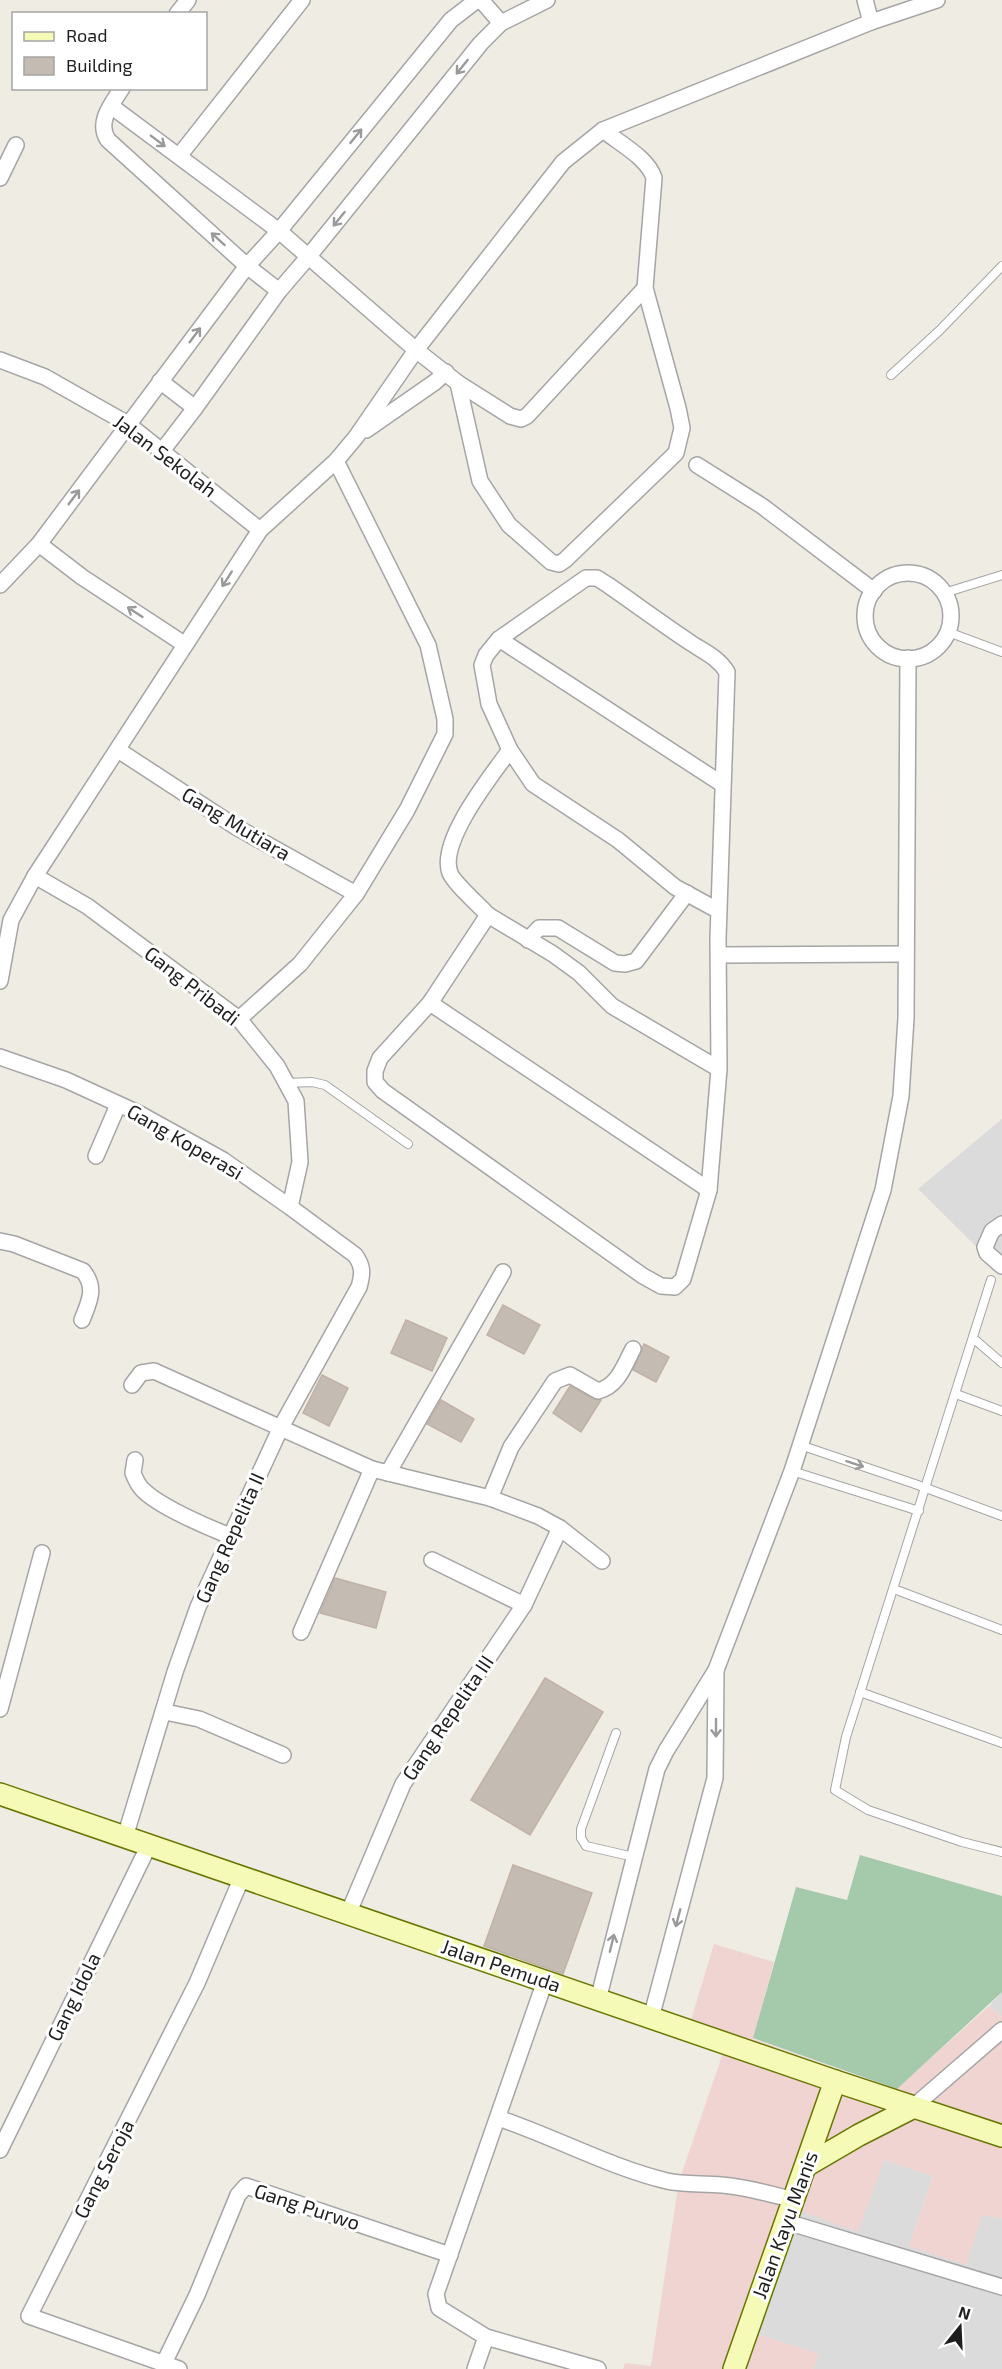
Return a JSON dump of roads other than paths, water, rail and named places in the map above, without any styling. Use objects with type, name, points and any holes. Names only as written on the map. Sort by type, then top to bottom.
[{"type":"main road","name":"Jalan Pemuda","points":[[0,1794],[912,2108],[1002,2136]]},
{"type":"main road","name":"Jalan Kayu Manis","points":[[734,2369],[835,2081]]},
{"type":"main road","points":[[806,2166],[912,2108]]},
{"type":"street","points":[[179,12],[188,0]]},
{"type":"street","points":[[179,156],[302,0]]},
{"type":"street","points":[[0,585],[39,544],[247,266],[279,231],[451,20],[479,0],[501,23]]},
{"type":"street","points":[[162,451],[279,291],[481,43],[501,23],[547,0]]},
{"type":"street","points":[[865,0],[872,22]]},
{"type":"street","points":[[0,981],[6,917],[118,750],[184,644],[260,530],[336,461],[356,437],[416,350],[563,162],[603,130],[872,22],[937,0]]},
{"type":"street","points":[[121,90],[103,124],[103,133],[108,141],[247,266],[279,291]]},
{"type":"street","points":[[111,106],[279,231],[416,350],[458,383],[510,416],[521,419],[527,416],[645,288]]},
{"type":"street","points":[[458,383],[480,482],[508,525],[550,562],[559,564],[676,453],[682,428],[645,288],[654,178],[644,163],[603,130]]},
{"type":"street","points":[[0,178],[16,145]]},
{"type":"street","name":"Jalan Sekolah","points":[[0,360],[45,377],[128,424],[260,530]]},
{"type":"street","points":[[356,437],[446,372]]},
{"type":"street","points":[[160,381],[195,408]]},
{"type":"street","points":[[239,1019],[300,964],[357,894],[407,810],[446,734],[445,719],[428,645],[336,461]]},
{"type":"street","points":[[697,465],[770,512],[874,591]]},
{"type":"street","points":[[39,544],[82,577],[184,644]]},
{"type":"street","points":[[910,573],[929,579],[944,593],[951,612],[948,632],[936,649],[918,658],[908,658],[887,653],[879,647],[868,630],[866,610],[874,591],[888,578],[910,573]]},
{"type":"street","points":[[488,915],[430,1003],[380,1058],[375,1071],[375,1082],[383,1091],[643,1276],[661,1286],[675,1287],[683,1278],[709,1190],[719,1069],[718,955],[727,672],[721,662],[713,656],[690,643],[608,585],[597,579],[586,578],[499,639],[486,655],[482,665],[489,704],[510,750],[533,784],[618,840],[675,886],[719,911]]},
{"type":"street","points":[[499,639],[722,784]]},
{"type":"street","points":[[598,2000],[657,1769],[716,1670],[792,1471],[883,1190],[901,1096],[906,1018],[908,658]]},
{"type":"street","name":"Gang Mutiara","points":[[118,750],[236,826],[357,894]]},
{"type":"street","points":[[510,750],[473,801],[452,843],[447,858],[450,875],[488,915],[553,954],[579,973],[612,1006],[719,1069]]},
{"type":"street","name":"Gang Pribadi","points":[[35,876],[87,906],[239,1019],[276,1066],[296,1101],[300,1162],[290,1207]]},
{"type":"street","points":[[528,940],[538,928],[558,928],[615,963],[625,964],[636,961],[687,893]]},
{"type":"street","points":[[718,955],[905,954]]},
{"type":"street","points":[[430,1003],[709,1190]]},
{"type":"street","name":"Gang Koperasi","points":[[0,1057],[66,1080],[223,1160],[355,1255]]},
{"type":"street","points":[[96,1156],[118,1105]]},
{"type":"street","points":[[1002,1224],[992,1231],[985,1247],[987,1252],[1002,1266]]},
{"type":"street","points":[[0,1241],[83,1271],[89,1278],[92,1294],[82,1320]]},
{"type":"street","name":"Gang Repelita II","points":[[125,1837],[165,1712],[175,1672],[198,1607],[281,1427],[359,1287],[362,1265],[355,1255]]},
{"type":"street","points":[[388,1473],[503,1272]]},
{"type":"street","points":[[490,1498],[511,1447],[555,1381],[570,1375],[598,1392],[608,1389],[617,1379],[633,1349]]},
{"type":"street","points":[[132,1385],[141,1373],[154,1371],[372,1469],[490,1498],[538,1516],[560,1528],[602,1561]]},
{"type":"street","points":[[135,1460],[133,1473],[141,1489],[201,1524],[230,1536]]},
{"type":"street","points":[[301,1632],[372,1469]]},
{"type":"street","name":"Gang Repelita III","points":[[348,1914],[404,1784],[524,1605],[560,1528]]},
{"type":"street","points":[[0,1709],[42,1553]]},
{"type":"street","points":[[432,1560],[524,1605]]},
{"type":"street","points":[[651,2018],[715,1778],[716,1670]]},
{"type":"street","points":[[165,1712],[199,1719],[283,1755]]},
{"type":"street","name":"Gang Idola","points":[[0,2150],[149,1845]]},
{"type":"street","name":"Gang Seroja","points":[[179,2369],[29,2316],[198,1983],[242,1877]]},
{"type":"street","points":[[544,1981],[436,2294],[436,2302],[440,2308],[486,2337],[598,2369]]},
{"type":"street","points":[[912,2108],[1002,2030]]},
{"type":"street","points":[[498,2118],[534,2130],[630,2171],[670,2182],[751,2189],[794,2200]]},
{"type":"street","name":"Gang Purwo","points":[[164,2363],[197,2295],[238,2195],[246,2186],[450,2255]]},
{"type":"street","points":[[787,2222],[1002,2287]]},
{"type":"street","points":[[475,2369],[486,2337]]},
{"type":"lane","points":[[891,375],[940,330],[1002,266]]},
{"type":"lane","points":[[944,593],[1002,575]]},
{"type":"lane","points":[[948,632],[1002,652]]},
{"type":"lane","points":[[286,1083],[312,1082],[325,1085],[408,1144]]},
{"type":"lane","points":[[992,1281],[846,1737],[835,1790],[868,1810],[962,1842],[1002,1852]]},
{"type":"lane","points":[[973,1338],[1002,1363]]},
{"type":"lane","points":[[956,1394],[1002,1411]]},
{"type":"lane","points":[[800,1445],[1002,1516]]},
{"type":"lane","points":[[792,1471],[919,1511]]},
{"type":"lane","points":[[894,1589],[1002,1630]]},
{"type":"lane","points":[[860,1692],[1002,1743]]},
{"type":"lane","points":[[616,1733],[580,1829],[581,1838],[586,1846],[634,1857]]}]
